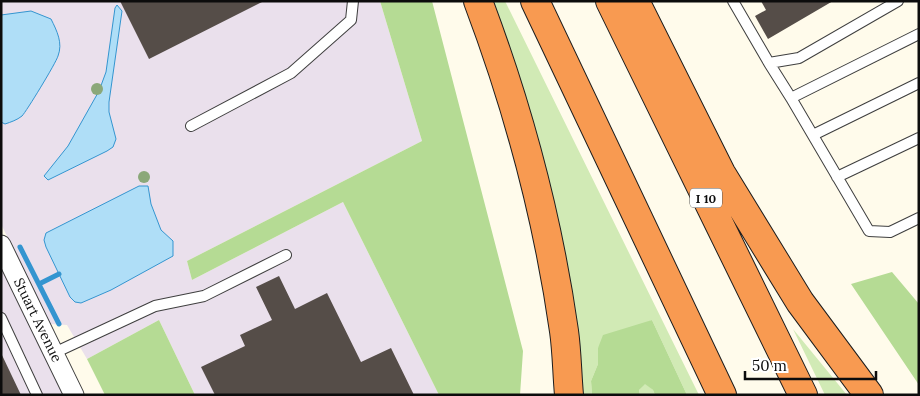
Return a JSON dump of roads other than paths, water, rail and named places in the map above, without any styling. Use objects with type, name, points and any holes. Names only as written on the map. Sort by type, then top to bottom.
[{"type":"highway","points":[[478,1],[524,139],[546,235],[564,331],[569,395]]},
{"type":"highway","points":[[535,1],[722,395]]},
{"type":"highway","name":"I 10","points":[[610,1],[802,395]]},
{"type":"highway","points":[[635,1],[721,173],[800,302],[869,395]]},
{"type":"street","name":"Stuart Avenue","points":[[1,244],[74,395]]},
{"type":"lane","points":[[191,126],[291,73],[350,20],[352,1]]},
{"type":"lane","points":[[733,1],[869,231],[890,232],[919,218]]},
{"type":"lane","points":[[769,63],[799,58],[898,1]]},
{"type":"lane","points":[[791,98],[919,34]]},
{"type":"lane","points":[[812,135],[919,83]]},
{"type":"lane","points":[[837,177],[919,138]]},
{"type":"lane","points":[[54,353],[155,306],[204,296],[286,255]]},
{"type":"lane","points":[[1,318],[37,395]]},
{"type":"water","points":[[117,5],[122,11],[109,102],[109,112],[116,139],[113,147],[48,180],[44,176],[68,146],[99,91],[106,72]]},
{"type":"water","points":[[31,11],[51,19],[59,37],[58,56],[25,113],[18,119],[5,124],[1,122],[1,15]]},
{"type":"water","points":[[139,186],[148,186],[151,204],[161,230],[173,241],[173,256],[111,290],[81,303],[75,302],[70,297],[46,247],[44,240],[46,233]]},
{"type":"waterway","points":[[20,247],[59,324]]},
{"type":"waterway","points":[[39,284],[59,274]]}]
